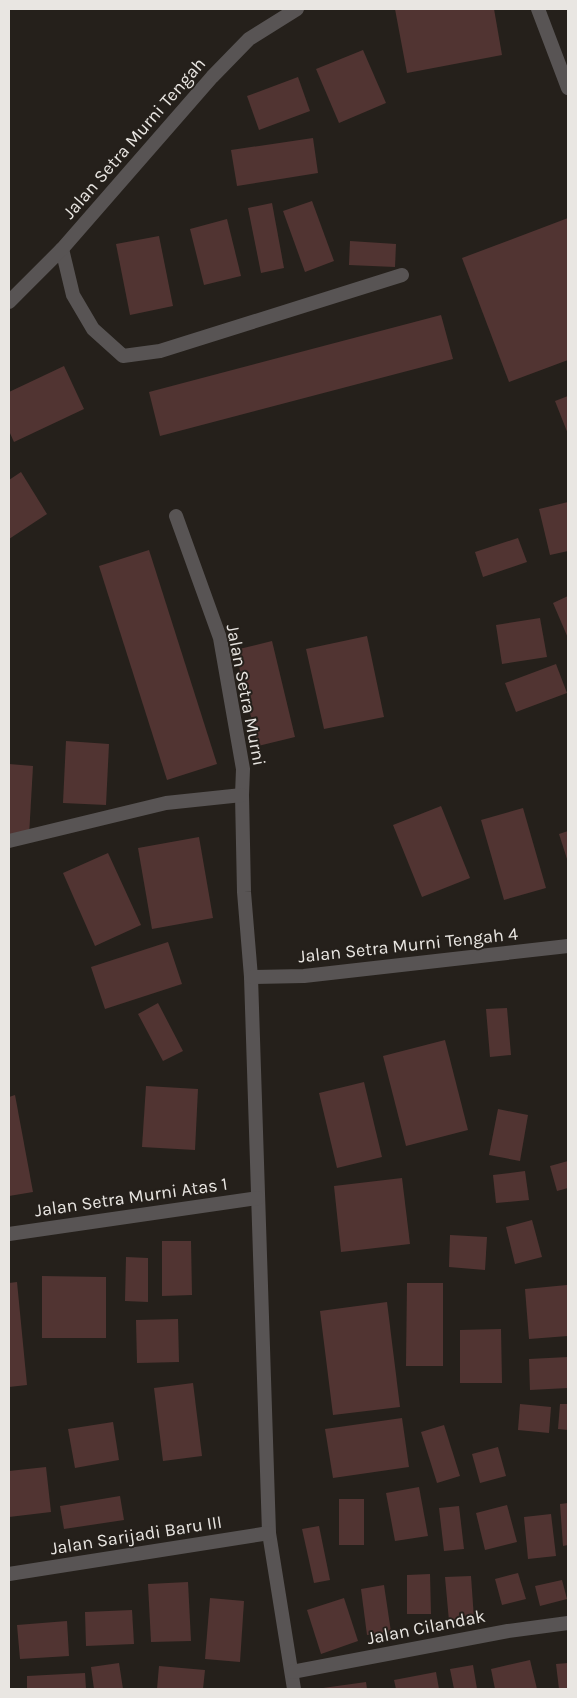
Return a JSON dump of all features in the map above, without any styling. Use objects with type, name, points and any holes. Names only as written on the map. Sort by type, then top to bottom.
[{"type":"street","name":"Jalan Setra Murni Tengah","points":[[9,302],[62,250],[212,76],[249,39],[297,9]]},
{"type":"street","points":[[538,9],[568,88]]},
{"type":"street","points":[[62,250],[73,295],[93,329],[123,356],[160,351],[402,275]]},
{"type":"street","name":"Jalan Setra Murni","points":[[176,516],[220,638],[243,769],[244,892],[251,977],[269,1532],[294,1689]]},
{"type":"street","points":[[9,841],[166,802],[242,795]]},
{"type":"street","name":"Jalan Setra Murni Tengah 4","points":[[251,977],[304,976],[568,946]]},
{"type":"street","name":"Jalan Setra Murni Atas 1","points":[[9,1234],[258,1198]]},
{"type":"street","name":"Jalan Sarijadi Baru III","points":[[9,1574],[269,1532]]},
{"type":"street","name":"Jalan Cilandak","points":[[292,1672],[508,1631],[568,1623]]},
{"type":"building","points":[[395,9],[494,9],[502,55],[407,73]]},
{"type":"building","points":[[363,50],[386,103],[339,123],[316,69]]},
{"type":"building","points":[[298,77],[310,111],[259,130],[247,96]]},
{"type":"building","points":[[313,138],[318,173],[237,186],[231,150]]},
{"type":"building","points":[[312,201],[334,261],[305,272],[283,211]]},
{"type":"building","points":[[272,203],[284,268],[261,273],[248,208]]},
{"type":"building","points":[[568,218],[568,360],[509,382],[462,258]]},
{"type":"building","points":[[227,219],[241,276],[204,285],[190,229]]},
{"type":"building","points":[[159,236],[173,306],[130,315],[116,244]]},
{"type":"building","points":[[350,241],[396,244],[395,267],[349,265]]},
{"type":"building","points":[[441,315],[453,359],[160,436],[149,392]]},
{"type":"building","points":[[64,366],[84,409],[14,442],[9,431],[9,392]]},
{"type":"building","points":[[568,396],[568,434],[555,401]]},
{"type":"building","points":[[21,472],[47,514],[9,539],[9,480]]},
{"type":"building","points":[[568,502],[568,551],[550,555],[539,509]]},
{"type":"building","points":[[518,538],[527,562],[483,577],[475,552]]},
{"type":"building","points":[[149,550],[217,764],[167,780],[99,566]]},
{"type":"building","points":[[568,596],[568,638],[553,603]]},
{"type":"building","points":[[540,618],[547,657],[502,664],[496,625]]},
{"type":"building","points":[[367,636],[384,717],[324,729],[306,649]]},
{"type":"building","points":[[272,641],[295,737],[258,746],[235,650]]},
{"type":"building","points":[[556,664],[567,693],[516,712],[505,683]]},
{"type":"building","points":[[66,741],[109,744],[106,805],[63,803]]},
{"type":"building","points":[[9,764],[33,766],[29,836],[9,835]]},
{"type":"building","points":[[441,806],[470,878],[422,897],[393,825]]},
{"type":"building","points":[[523,808],[546,888],[504,900],[481,820]]},
{"type":"building","points":[[568,831],[568,862],[559,834]]},
{"type":"building","points":[[199,837],[213,918],[152,929],[138,848]]},
{"type":"building","points":[[108,853],[141,925],[95,946],[63,873]]},
{"type":"building","points":[[168,942],[182,984],[105,1009],[91,967]]},
{"type":"building","points":[[158,1003],[183,1051],[163,1061],[138,1014]]},
{"type":"building","points":[[507,1008],[511,1055],[490,1057],[486,1009]]},
{"type":"building","points":[[445,1040],[468,1130],[406,1146],[383,1056]]},
{"type":"building","points":[[364,1082],[382,1157],[337,1168],[319,1093]]},
{"type":"building","points":[[146,1086],[198,1089],[195,1150],[142,1147]]},
{"type":"building","points":[[15,1095],[33,1192],[9,1196],[9,1097]]},
{"type":"building","points":[[498,1109],[528,1115],[520,1161],[489,1155]]},
{"type":"building","points":[[568,1161],[568,1188],[557,1191],[550,1166]]},
{"type":"building","points":[[525,1171],[529,1200],[496,1203],[493,1175]]},
{"type":"building","points":[[402,1178],[410,1244],[341,1252],[334,1186]]},
{"type":"building","points":[[532,1220],[542,1257],[515,1264],[506,1227]]},
{"type":"building","points":[[450,1235],[487,1237],[485,1270],[449,1267]]},
{"type":"building","points":[[162,1241],[191,1241],[192,1295],[162,1296]]},
{"type":"building","points":[[126,1257],[148,1258],[148,1302],[125,1301]]},
{"type":"building","points":[[42,1276],[106,1277],[106,1338],[42,1338]]},
{"type":"building","points":[[17,1282],[27,1385],[9,1387],[9,1283]]},
{"type":"building","points":[[407,1283],[443,1283],[443,1366],[406,1366]]},
{"type":"building","points":[[567,1285],[568,1336],[529,1339],[525,1289]]},
{"type":"building","points":[[387,1302],[400,1407],[333,1415],[320,1311]]},
{"type":"building","points":[[178,1319],[179,1362],[137,1363],[136,1320]]},
{"type":"building","points":[[501,1329],[502,1383],[460,1383],[460,1330]]},
{"type":"building","points":[[568,1357],[568,1388],[530,1390],[529,1359]]},
{"type":"building","points":[[193,1383],[202,1456],[163,1461],[154,1388]]},
{"type":"building","points":[[520,1404],[551,1407],[549,1433],[518,1430]]},
{"type":"building","points":[[560,1404],[568,1404],[568,1430],[558,1429]]},
{"type":"building","points":[[402,1418],[409,1467],[333,1478],[325,1429]]},
{"type":"building","points":[[113,1422],[119,1460],[75,1468],[68,1429]]},
{"type":"building","points":[[444,1425],[460,1476],[437,1483],[421,1432]]},
{"type":"building","points":[[498,1447],[506,1476],[480,1483],[472,1454]]},
{"type":"building","points":[[46,1467],[51,1512],[9,1517],[9,1471]]},
{"type":"building","points":[[419,1487],[428,1536],[395,1541],[386,1493]]},
{"type":"building","points":[[120,1496],[124,1520],[64,1529],[60,1506]]},
{"type":"building","points":[[339,1499],[364,1499],[364,1545],[339,1545]]},
{"type":"building","points":[[568,1503],[568,1545],[563,1546],[560,1504]]},
{"type":"building","points":[[507,1505],[517,1542],[485,1550],[476,1513]]},
{"type":"building","points":[[459,1506],[464,1549],[444,1551],[439,1508]]},
{"type":"building","points":[[551,1514],[556,1556],[528,1559],[524,1517]]},
{"type":"building","points":[[319,1526],[330,1580],[314,1583],[302,1529]]},
{"type":"building","points":[[518,1573],[526,1599],[502,1605],[495,1579]]},
{"type":"building","points":[[430,1574],[431,1614],[407,1614],[407,1575]]},
{"type":"building","points":[[471,1576],[474,1619],[449,1621],[445,1577]]},
{"type":"building","points":[[562,1580],[567,1599],[540,1606],[535,1586]]},
{"type":"building","points":[[188,1582],[191,1641],[151,1642],[148,1584]]},
{"type":"building","points":[[384,1585],[391,1632],[367,1635],[361,1589]]},
{"type":"building","points":[[210,1598],[244,1601],[240,1662],[205,1659]]},
{"type":"building","points":[[344,1598],[358,1641],[321,1654],[307,1610]]},
{"type":"building","points":[[132,1610],[134,1644],[86,1646],[85,1612]]},
{"type":"building","points":[[67,1621],[69,1656],[20,1659],[17,1625]]},
{"type":"building","points":[[530,1660],[537,1689],[495,1689],[491,1669]]},
{"type":"building","points":[[119,1663],[123,1689],[94,1689],[91,1667]]},
{"type":"building","points":[[568,1663],[568,1689],[559,1689],[556,1664]]},
{"type":"building","points":[[473,1665],[477,1689],[454,1689],[450,1669]]},
{"type":"building","points":[[159,1666],[205,1670],[203,1689],[157,1689]]},
{"type":"building","points":[[436,1672],[439,1689],[396,1689],[394,1680]]},
{"type":"building","points":[[85,1673],[86,1689],[27,1689],[27,1676]]},
{"type":"building","points":[[366,1682],[367,1689],[323,1689],[323,1688]]}]
